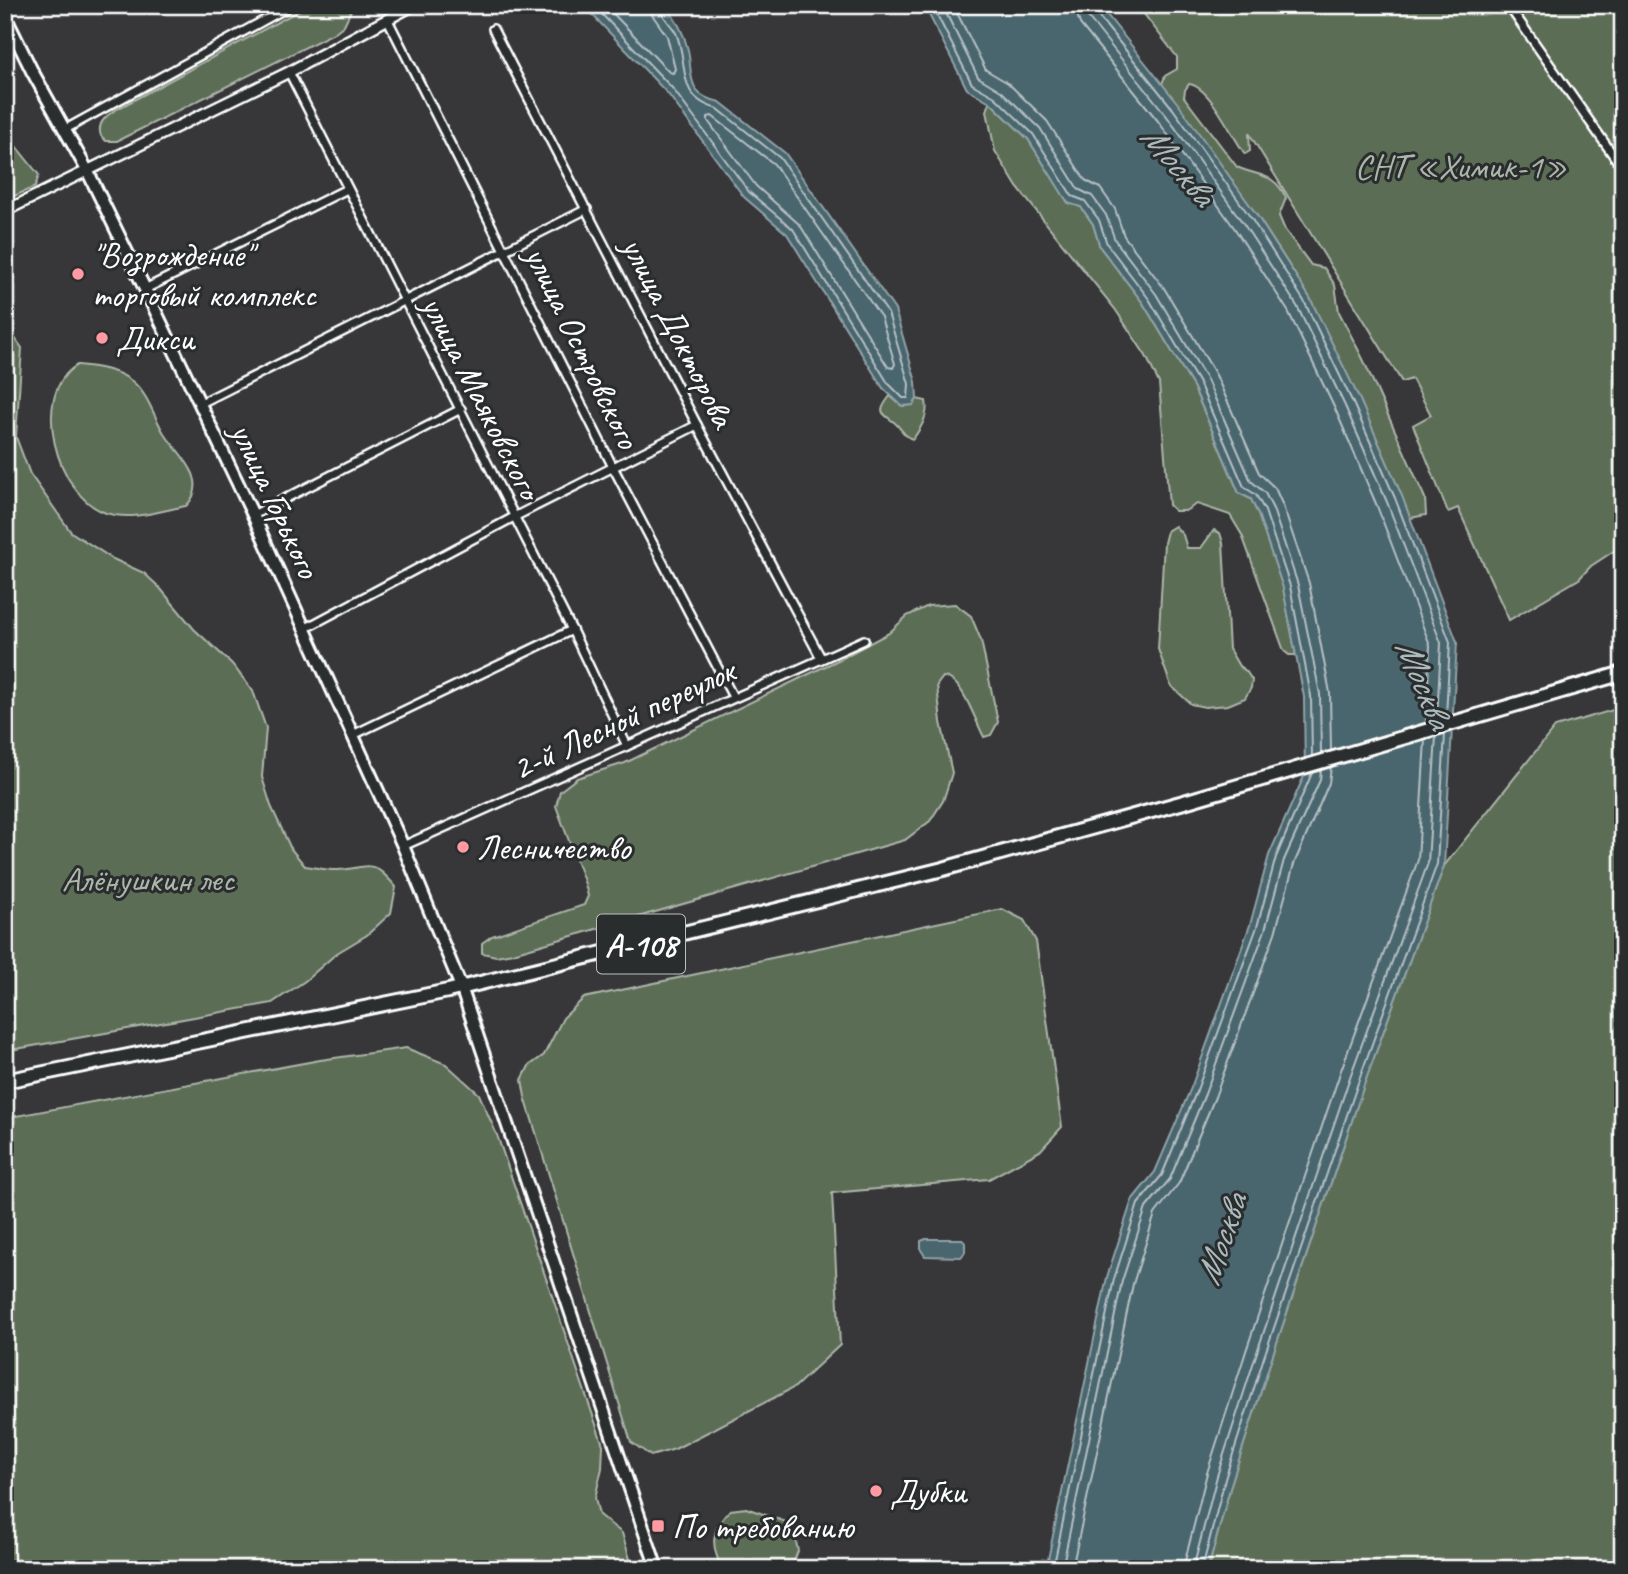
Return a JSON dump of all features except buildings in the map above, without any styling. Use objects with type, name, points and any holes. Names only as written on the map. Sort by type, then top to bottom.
[{"type":"highway","name":"А-108","points":[[5,1081],[461,987],[929,872],[1184,802],[1578,684],[1623,673]]},
{"type":"main road","name":"улица Горького","points":[[5,16],[87,170],[145,289],[253,515],[403,846],[461,987],[657,1569]]},
{"type":"street","points":[[64,130],[292,5]]},
{"type":"street","points":[[5,211],[289,72],[414,5]]},
{"type":"street","points":[[1508,5],[1623,169]]},
{"type":"street","name":"улица Островского","points":[[388,20],[613,467],[733,697]]},
{"type":"street","name":"улица Докторова","points":[[492,29],[821,658]]},
{"type":"street","name":"улица Маяковского","points":[[289,72],[572,630],[626,747]]},
{"type":"street","points":[[145,289],[347,189]]},
{"type":"street","points":[[199,404],[587,209]]},
{"type":"street","points":[[253,515],[461,409]]},
{"type":"street","points":[[304,629],[514,517],[697,425]]},
{"type":"street","points":[[353,735],[572,630]]},
{"type":"street","name":"2-й Лесной переулок","points":[[403,846],[864,640]]},
{"type":"green space","points":[[309,5],[353,6],[344,25],[334,33],[117,141],[106,141],[101,136],[101,123],[113,111]]},
{"type":"green space","name":"СНТ «Химик-1»","points":[[1137,5],[1619,5],[1623,8],[1623,545],[1591,566],[1579,579],[1509,620],[1458,508],[1448,512],[1413,425],[1431,415],[1412,379],[1402,382],[1249,133],[1250,151],[1245,154],[1205,93],[1189,84],[1184,97],[1237,167],[1271,179],[1281,190],[1286,198],[1279,216],[1285,230],[1311,265],[1324,268],[1335,285],[1339,312],[1425,498],[1426,515],[1410,518],[1310,298],[1256,214],[1162,84],[1165,76],[1177,69],[1177,57]]},
{"type":"green space","points":[[990,102],[1028,139],[1068,202],[1081,207],[1093,224],[1100,247],[1143,303],[1194,388],[1239,493],[1251,499],[1258,514],[1283,587],[1296,655],[1289,655],[1284,651],[1242,535],[1230,515],[1197,504],[1185,511],[1175,511],[1169,505],[1159,383],[1146,356],[1115,309],[1017,187],[995,151],[987,111]]},
{"type":"green space","points":[[11,140],[39,175],[35,187],[5,200],[5,143]]},
{"type":"green space","name":"Алёнушкин лес","points":[[5,324],[22,348],[16,437],[30,474],[71,532],[113,559],[144,573],[194,629],[232,664],[253,691],[266,728],[262,777],[271,806],[291,849],[305,866],[334,870],[370,866],[381,872],[396,887],[391,913],[367,935],[337,953],[305,981],[272,1003],[5,1051]]},
{"type":"green space","points":[[77,365],[113,371],[133,382],[143,393],[164,433],[184,458],[194,477],[196,487],[186,506],[146,514],[116,515],[106,513],[88,503],[74,487],[62,466],[55,444],[52,420],[54,398],[62,379]]},
{"type":"green space","points":[[890,396],[902,406],[913,405],[917,399],[926,401],[925,416],[913,439],[905,435],[882,412]]},
{"type":"green space","points":[[1175,526],[1183,535],[1187,548],[1201,548],[1214,530],[1220,533],[1223,543],[1229,649],[1252,680],[1245,698],[1228,705],[1205,707],[1191,704],[1171,686],[1158,649],[1164,543],[1167,531]]},
{"type":"green space","points":[[955,604],[971,616],[981,640],[998,722],[991,735],[984,737],[962,692],[950,679],[943,677],[937,685],[941,722],[952,773],[943,801],[930,821],[905,840],[513,953],[496,956],[482,953],[482,943],[492,936],[584,905],[588,896],[585,884],[556,806],[560,791],[577,778],[625,763],[840,659],[889,633],[907,616],[928,606]]},
{"type":"green space","points":[[1623,707],[1623,1569],[1208,1569],[1232,1481],[1271,1360],[1365,1082],[1444,866],[1555,727]]},
{"type":"green space","points":[[1002,909],[1024,920],[1036,941],[1062,1127],[1040,1151],[989,1179],[832,1193],[840,1345],[795,1387],[675,1449],[651,1456],[631,1442],[525,1097],[522,1080],[529,1066],[544,1055],[563,1018],[584,998]]},
{"type":"green space","points":[[406,1048],[446,1064],[479,1094],[497,1135],[603,1445],[602,1468],[595,1498],[599,1515],[622,1533],[633,1569],[5,1569],[5,1118],[320,1060]]},
{"type":"green space","points":[[746,1508],[792,1524],[798,1551],[791,1569],[722,1569],[714,1545],[716,1531],[730,1510]]},
{"type":"water","points":[[583,5],[664,5],[684,37],[692,78],[699,93],[720,102],[785,153],[895,310],[916,382],[917,399],[913,405],[902,406],[883,388],[787,234],[744,197],[668,94]]},
{"type":"water","name":"Москва","points":[[924,5],[1099,5],[1179,105],[1256,214],[1310,298],[1360,400],[1402,496],[1457,642],[1444,866],[1365,1082],[1271,1360],[1232,1481],[1208,1569],[1046,1569],[1107,1277],[1132,1200],[1155,1172],[1191,1088],[1250,925],[1269,855],[1305,774],[1304,697],[1283,588],[1258,514],[1251,499],[1239,493],[1194,388],[1143,303],[1100,247],[1093,224],[1081,207],[1068,203],[1028,139],[990,102],[967,89]]},
{"type":"water","points":[[962,1239],[965,1252],[961,1257],[925,1256],[921,1250],[921,1241]]},
{"type":"place","name":"\"Возрождение\" торговый комплекс","points":[[78,274]]},
{"type":"place","name":"Дикси","points":[[102,338]]},
{"type":"place","name":"Лесничество","points":[[463,847]]},
{"type":"place","name":"Дубки","points":[[876,1491]]},
{"type":"place","name":"По требованию","points":[[658,1526]]}]
